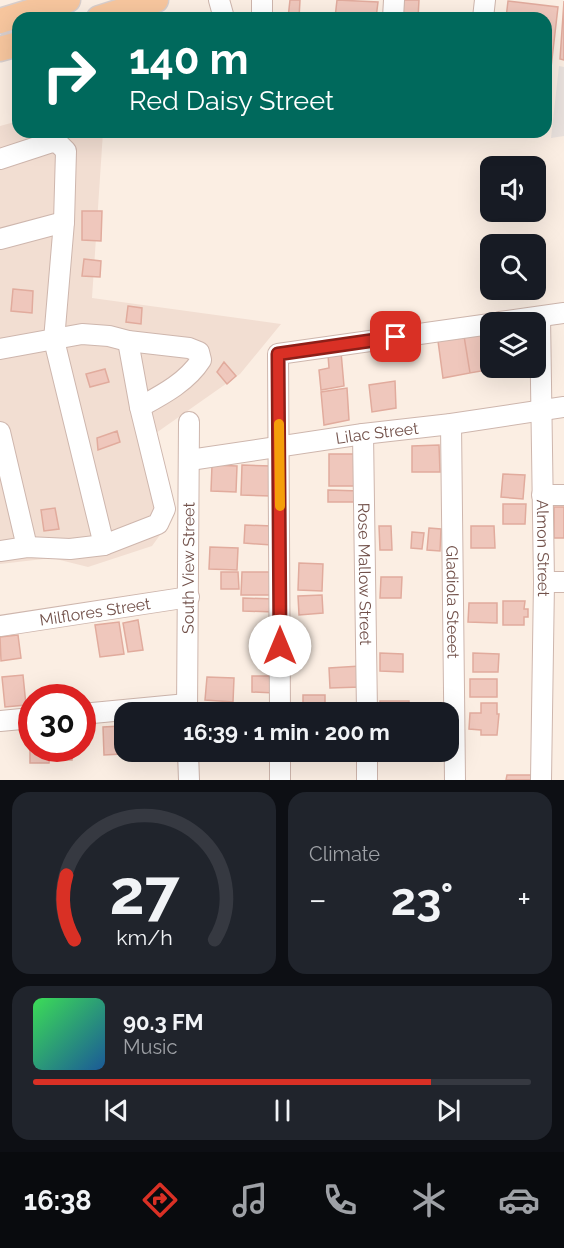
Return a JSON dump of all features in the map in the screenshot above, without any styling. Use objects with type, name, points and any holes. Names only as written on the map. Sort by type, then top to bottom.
[{"type":"main road","points":[[29,12],[68,0]]},
{"type":"main road","points":[[110,10],[156,0]]},
{"type":"street","points":[[0,159],[52,142],[59,144],[66,151],[64,222],[54,340],[104,545]]},
{"type":"street","points":[[0,239],[64,222]]},
{"type":"street","points":[[546,316],[564,313]]},
{"type":"street","points":[[280,702],[278,354],[480,325]]},
{"type":"street","points":[[0,349],[82,334],[189,348],[199,352],[201,360],[195,369],[169,391],[140,407]]},
{"type":"street","points":[[0,551],[27,547],[70,549],[104,545],[158,524],[165,510],[140,407],[128,341]]},
{"type":"street","name":"Almon Street","points":[[541,378],[544,582],[541,780]]},
{"type":"street","name":"Lilac Street","points":[[190,459],[564,407]]},
{"type":"street","name":"South View Street","points":[[187,702],[189,422]]},
{"type":"street","name":"Gladiola Steeet","points":[[451,424],[456,780]]},
{"type":"street","points":[[0,432],[27,547]]},
{"type":"street","name":"Rose Mallow Street","points":[[363,434],[367,702]]},
{"type":"street","points":[[542,495],[564,495]]},
{"type":"street","points":[[544,582],[564,582]]},
{"type":"street","name":"Milflores Street","points":[[0,626],[189,597]]},
{"type":"street","points":[[96,713],[114,712]]},
{"type":"street","points":[[0,721],[18,719]]},
{"type":"street","points":[[188,762],[189,780]]},
{"type":"street","points":[[280,762],[280,780]]},
{"type":"street","points":[[367,762],[368,780]]},
{"type":"shaded area","points":[[559,66],[564,67],[564,136],[552,138]]},
{"type":"shaded area","points":[[12,123],[12,138],[103,138],[92,298],[281,324],[240,374],[156,433],[165,521],[160,535],[152,546],[88,567],[52,558],[0,564],[0,126]]},
{"type":"building","points":[[290,0],[300,0],[299,12],[289,12]]},
{"type":"building","points":[[337,0],[378,2],[377,12],[336,12]]},
{"type":"building","points":[[402,0],[419,0],[418,12],[401,12]]},
{"type":"building","points":[[508,1],[558,7],[552,59],[552,12],[507,12]]},
{"type":"building","points":[[564,1],[564,60],[560,59]]},
{"type":"building","points":[[82,211],[102,211],[101,241],[82,240]]},
{"type":"building","points":[[84,259],[101,261],[100,277],[82,276]]},
{"type":"building","points":[[13,289],[33,291],[32,313],[11,311]]},
{"type":"building","points":[[128,306],[142,308],[141,324],[126,322]]},
{"type":"building","points":[[480,333],[480,371],[470,373],[464,336]]},
{"type":"building","points":[[464,336],[470,373],[443,378],[438,341]]},
{"type":"building","points":[[341,352],[344,386],[321,390],[319,370],[329,368],[328,355]]},
{"type":"building","points":[[224,362],[236,376],[227,384],[217,372]]},
{"type":"building","points":[[105,369],[109,382],[90,387],[86,374]]},
{"type":"building","points":[[395,381],[396,408],[372,412],[369,385]]},
{"type":"building","points":[[347,388],[349,420],[324,425],[321,392]]},
{"type":"building","points":[[117,431],[120,442],[98,450],[97,438]]},
{"type":"building","points":[[439,445],[440,472],[412,472],[412,446]]},
{"type":"building","points":[[329,454],[357,454],[357,486],[329,486]]},
{"type":"building","points":[[212,465],[237,466],[236,492],[211,491]]},
{"type":"building","points":[[242,465],[271,466],[271,496],[241,495]]},
{"type":"building","points":[[503,474],[525,475],[523,499],[501,497]]},
{"type":"building","points":[[328,490],[360,491],[360,502],[328,502]]},
{"type":"building","points":[[503,504],[526,504],[525,524],[503,524]]},
{"type":"building","points":[[554,507],[564,507],[564,538],[554,538]]},
{"type":"building","points":[[55,508],[59,529],[44,531],[41,510]]},
{"type":"building","points":[[245,525],[272,526],[271,545],[244,543]]},
{"type":"building","points":[[379,526],[391,526],[392,550],[380,550]]},
{"type":"building","points":[[471,526],[494,526],[495,548],[471,548]]},
{"type":"building","points":[[429,528],[441,529],[440,551],[427,550]]},
{"type":"building","points":[[412,532],[424,533],[422,549],[411,548]]},
{"type":"building","points":[[210,547],[238,548],[237,570],[209,569]]},
{"type":"building","points":[[299,563],[323,564],[322,591],[298,590]]},
{"type":"building","points":[[221,572],[238,572],[239,589],[221,589]]},
{"type":"building","points":[[242,572],[270,572],[270,595],[241,595]]},
{"type":"building","points":[[381,577],[402,577],[401,598],[380,598]]},
{"type":"building","points":[[322,595],[323,613],[299,615],[298,596]]},
{"type":"building","points":[[243,598],[275,599],[274,612],[243,611]]},
{"type":"building","points":[[503,601],[525,601],[524,609],[528,609],[528,617],[524,617],[524,625],[503,625]]},
{"type":"building","points":[[469,603],[497,603],[497,623],[468,622]]},
{"type":"building","points":[[138,620],[143,650],[128,652],[123,623]]},
{"type":"building","points":[[119,622],[124,654],[100,657],[95,625]]},
{"type":"building","points":[[18,635],[21,658],[1,661],[0,637]]},
{"type":"building","points":[[380,653],[403,654],[403,672],[380,671]]},
{"type":"building","points":[[473,653],[499,654],[498,672],[473,672]]},
{"type":"building","points":[[360,666],[361,687],[330,688],[329,668]]},
{"type":"building","points":[[23,675],[24,684],[18,684],[18,706],[5,707],[2,677]]},
{"type":"building","points":[[252,676],[275,676],[275,693],[252,692]]},
{"type":"building","points":[[207,677],[234,678],[233,702],[205,700]]},
{"type":"building","points":[[470,679],[497,679],[497,697],[470,697]]},
{"type":"building","points":[[303,695],[325,695],[325,702],[303,702]]},
{"type":"building","points":[[380,701],[409,701],[409,702]]},
{"type":"building","points":[[481,703],[497,703],[497,714],[499,714],[497,735],[481,735],[481,730],[469,729],[470,713],[481,713]]},
{"type":"building","points":[[114,726],[114,754],[104,755],[103,727]]},
{"type":"building","points":[[507,775],[532,775],[532,780],[506,780]]},
{"type":"slow traffic","points":[[279,424],[280,506]]},
{"type":"route","points":[[280,646],[278,354],[396,337]]}]
